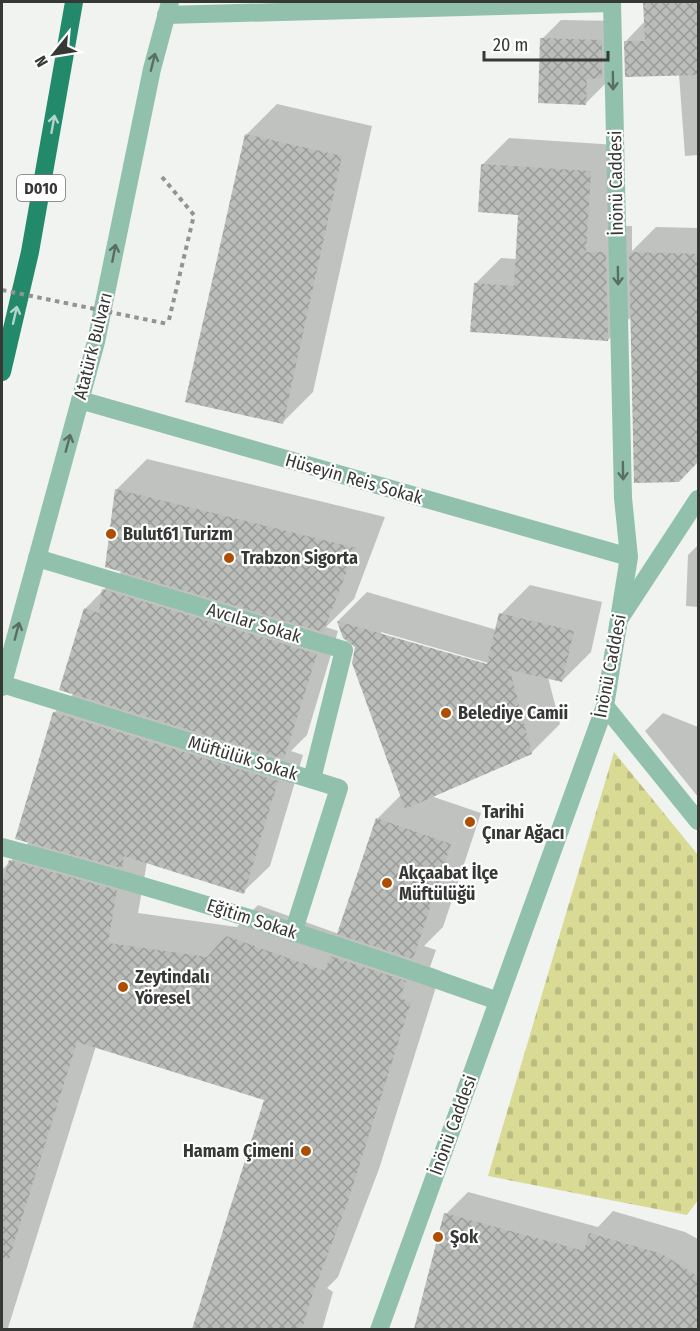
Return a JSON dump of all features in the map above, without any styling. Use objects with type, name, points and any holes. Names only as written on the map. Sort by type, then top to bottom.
[{"type":"highway","name":"D010","points":[[2,372],[30,252],[74,2]]},
{"type":"street","points":[[168,8],[612,2]]},
{"type":"street","name":"İnönü Caddesi","points":[[379,1329],[606,706],[629,558],[623,498],[612,2]]},
{"type":"street","name":"Atatürk Bulvarı","points":[[2,686],[96,342],[136,146],[168,8]]},
{"type":"street","name":"Hüseyin Reis Sokak","points":[[80,400],[629,558]]},
{"type":"street","points":[[620,618],[699,499]]},
{"type":"street","name":"Avcılar Sokak","points":[[37,558],[344,650],[312,779]]},
{"type":"street","name":"Müftülük Sokak","points":[[2,686],[339,788],[293,933]]},
{"type":"street","points":[[606,706],[699,821]]},
{"type":"street","name":"Eğitim Sokak","points":[[2,847],[154,888],[293,933],[367,954],[498,1001]]},
{"type":"path","points":[[2,290],[168,324],[194,215],[136,146]]},
{"type":"green space","points":[[614,752],[698,855],[698,1200],[687,1215],[488,1176]]},
{"type":"building","points":[[643,2],[699,2],[699,75],[625,77],[624,41],[645,41]]},
{"type":"building","points":[[540,38],[602,40],[602,78],[587,79],[586,105],[538,103]]},
{"type":"building","points":[[245,134],[342,156],[283,424],[185,402]]},
{"type":"building","points":[[481,164],[591,171],[586,252],[606,252],[608,341],[470,332],[474,283],[514,286],[518,215],[478,212]]},
{"type":"building","points":[[629,252],[699,254],[699,461],[679,482],[634,483]]},
{"type":"building","name":"Trabzon Sigorta","points":[[115,489],[356,548],[323,632],[105,567]]},
{"type":"building","points":[[102,589],[317,654],[284,759],[59,690],[84,608],[99,613]]},
{"type":"building","name":"Belediye Camii","points":[[499,613],[574,631],[562,682],[497,667],[510,671],[532,754],[405,809],[352,663],[355,647],[343,638],[337,621],[487,664]]},
{"type":"building","points":[[53,712],[278,781],[244,894],[124,856],[122,868],[15,839]]},
{"type":"building","name":"Akçaabat İlçe Müftülüğü","points":[[376,818],[451,844],[413,959],[337,934]]},
{"type":"building","name":"Hamam Çimeni","points":[[9,860],[117,890],[108,943],[207,957],[226,936],[325,971],[330,956],[406,981],[400,998],[411,1002],[348,1201],[313,1293],[302,1329],[192,1329],[264,1100],[77,1042],[9,1259],[2,1258],[2,885]]},
{"type":"building","points":[[444,1213],[584,1251],[589,1233],[662,1254],[699,1277],[699,1329],[414,1329]]},
{"type":"place","name":"Bulut61 Turizm","points":[[111,534]]},
{"type":"place","name":"Trabzon Sigorta","points":[[229,558]]},
{"type":"place","name":"Belediye Camii","points":[[446,713]]},
{"type":"place","name":"Tarihi Çınar Ağacı","points":[[470,822]]},
{"type":"place","name":"Akçaabat İlçe Müftülüğü","points":[[387,883]]},
{"type":"place","name":"Zeytindalı Yöresel","points":[[123,987]]},
{"type":"place","name":"Hamam Çimeni","points":[[306,1151]]},
{"type":"place","name":"Şok","points":[[438,1237]]}]
